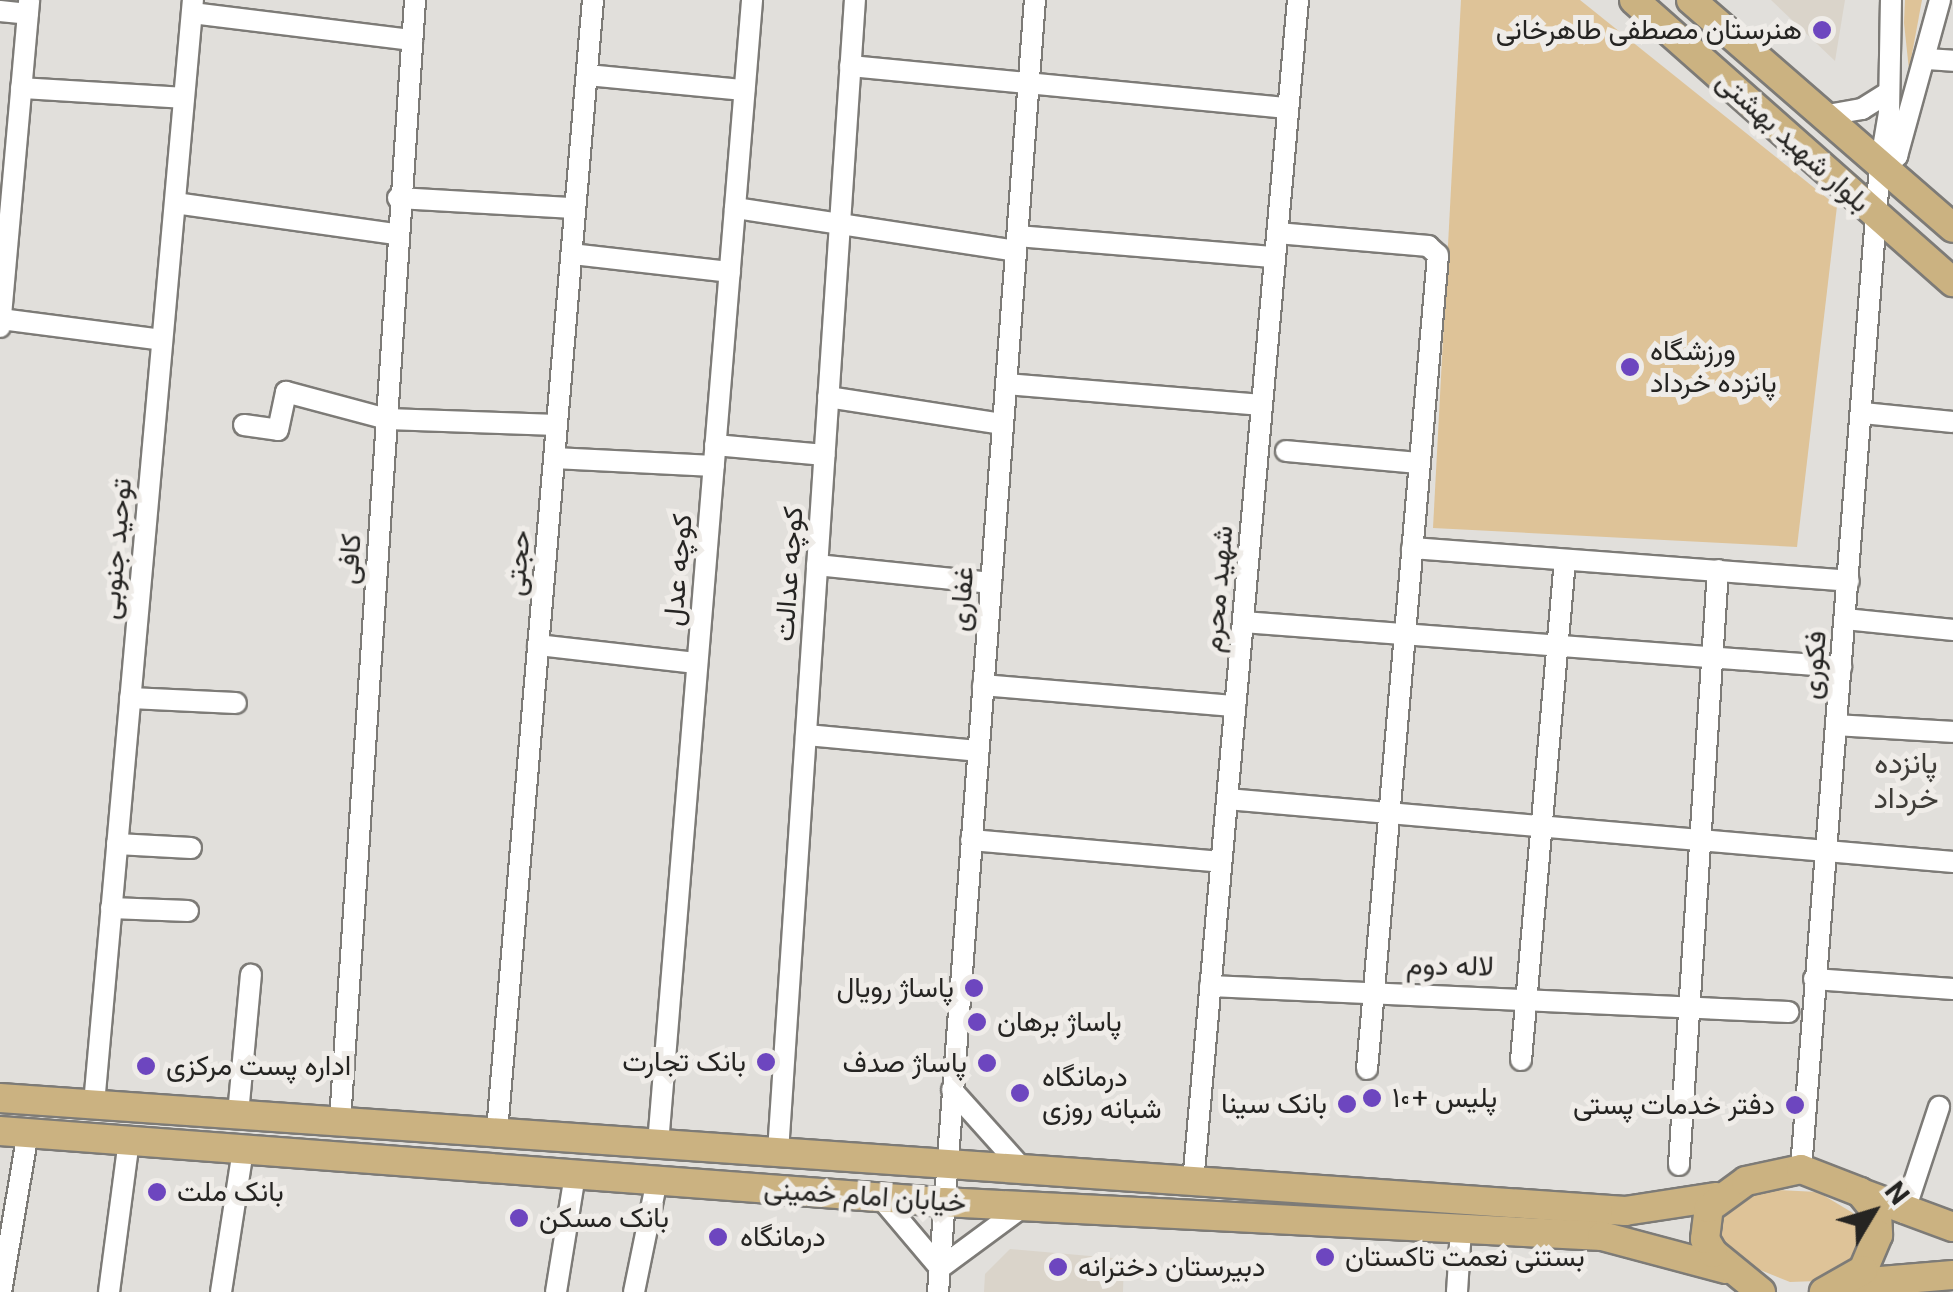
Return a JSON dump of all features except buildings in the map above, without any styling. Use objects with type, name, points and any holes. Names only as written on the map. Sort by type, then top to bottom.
[{"type":"main road","name":"بلوار شهید بهشتی","points":[[1634,0],[1953,282]]},
{"type":"main road","name":"بلوار شهید بهشتی","points":[[1691,0],[1953,228]]},
{"type":"main road","name":"خیابان امام خمینی","points":[[0,1098],[1624,1211],[1717,1197],[1746,1182],[1801,1168]]},
{"type":"main road","name":"خیابان امام خمینی","points":[[14,1132],[943,1202],[1602,1236],[1726,1270],[1760,1292]]},
{"type":"main road","points":[[1801,1168],[1904,1213],[1953,1227]]},
{"type":"main road","points":[[1834,1288],[1863,1270],[1878,1235],[1876,1213],[1860,1192]]},
{"type":"main road","points":[[1717,1197],[1705,1238],[1726,1270]]},
{"type":"main road","points":[[1834,1288],[1953,1275]]},
{"type":"street","name":"کافی","points":[[340,1121],[398,198],[415,0]]},
{"type":"street","name":"حجتی","points":[[497,1131],[592,0]]},
{"type":"street","name":"کوچه عدل","points":[[658,1144],[752,0]]},
{"type":"street","name":"کوچه عدالت","points":[[778,1152],[855,0]]},
{"type":"street","name":"غفاری","points":[[938,1292],[1035,0]]},
{"type":"street","name":"شهید محرم","points":[[1193,1183],[1298,0]]},
{"type":"street","name":"فکوری","points":[[1801,1168],[1889,92],[1891,0]]},
{"type":"street","points":[[1880,166],[1898,156],[1927,60],[1940,0]]},
{"type":"street","points":[[0,12],[29,7],[5,206],[0,327]]},
{"type":"street","points":[[192,7],[412,40]]},
{"type":"street","name":"توحید جنوبی","points":[[94,1104],[192,7]]},
{"type":"street","points":[[1927,60],[1953,60]]},
{"type":"street","points":[[850,66],[1288,108]]},
{"type":"street","points":[[588,75],[744,90]]},
{"type":"street","points":[[22,88],[184,98]]},
{"type":"street","points":[[1822,116],[1862,108],[1889,92]]},
{"type":"street","points":[[398,198],[574,208]]},
{"type":"street","points":[[174,203],[396,234]]},
{"type":"street","points":[[735,208],[1017,243],[1275,257]]},
{"type":"street","points":[[1277,233],[1436,249],[1407,639],[1366,1068]]},
{"type":"street","points":[[572,254],[730,272]]},
{"type":"street","points":[[1,319],[162,340]]},
{"type":"street","points":[[1006,384],[1262,405]]},
{"type":"street","points":[[244,426],[278,430],[286,392],[387,418],[558,426]]},
{"type":"street","points":[[828,397],[1003,424]]},
{"type":"street","points":[[1863,413],[1953,422]]},
{"type":"street","points":[[1286,452],[1420,463]]},
{"type":"street","points":[[554,458],[825,455]]},
{"type":"street","points":[[1412,548],[1849,581]]},
{"type":"street","points":[[1521,1060],[1565,560]]},
{"type":"street","points":[[817,565],[991,583]]},
{"type":"street","points":[[1679,1165],[1718,570]]},
{"type":"street","points":[[1845,619],[1953,630]]},
{"type":"street","points":[[1242,622],[1407,639],[1712,661],[1841,666]]},
{"type":"street","points":[[538,645],[698,663]]},
{"type":"street","points":[[983,684],[1235,706]]},
{"type":"street","points":[[130,698],[236,702]]},
{"type":"street","points":[[1836,725],[1953,732]]},
{"type":"street","points":[[806,735],[978,751]]},
{"type":"street","points":[[1227,800],[1953,862]]},
{"type":"street","points":[[971,840],[1221,862]]},
{"type":"street","points":[[117,844],[191,848]]},
{"type":"street","points":[[111,908],[188,911]]},
{"type":"street","points":[[238,1114],[250,975]]},
{"type":"street","points":[[1814,979],[1953,989]]},
{"type":"street","name":"لاله دوم","points":[[1210,986],[1527,996],[1689,1010],[1788,1012]]},
{"type":"street","points":[[952,1090],[1023,1168]]},
{"type":"street","points":[[1904,1213],[1939,1108]]},
{"type":"street","points":[[1,1292],[14,1132]]},
{"type":"street","points":[[109,1292],[129,1141]]},
{"type":"street","points":[[221,1292],[243,1150]]},
{"type":"street","points":[[556,1292],[575,1174]]},
{"type":"street","points":[[634,1292],[656,1180]]},
{"type":"street","points":[[880,1197],[940,1268],[1024,1206]]},
{"type":"street","points":[[1457,1292],[1461,1228]]},
{"type":"shaded area","name":"ورزشگاه پانزده خرداد","points":[[1461,0],[1580,0],[1837,206],[1797,547],[1433,528]]},
{"type":"shaded area","name":"هنرستان مصطفی طاهرخانی","points":[[1771,0],[1845,0],[1835,61]]},
{"type":"shaded area","points":[[1905,0],[1922,0],[1909,70],[1904,23]]},
{"type":"shaded area","points":[[1777,1190],[1818,1192],[1853,1213],[1863,1228],[1853,1262],[1817,1281],[1790,1282],[1733,1259],[1719,1231],[1726,1212],[1747,1197]]},
{"type":"shaded area","name":"دبیرستان دخترانه","points":[[1010,1249],[1124,1259],[1123,1292],[984,1292],[985,1274]]},
{"type":"place","name":"هنرستان مصطفی طاهرخانی","points":[[1822,30]]},
{"type":"place","name":"ورزشگاه پانزده خرداد","points":[[1630,367]]},
{"type":"place","name":"پاساژ رویال","points":[[974,988]]},
{"type":"place","name":"پاساژ برهان","points":[[977,1022]]},
{"type":"place","name":"بانک تجارت","points":[[766,1062]]},
{"type":"place","name":"پاساژ صدف","points":[[987,1063]]},
{"type":"place","name":"اداره پست مرکزی","points":[[146,1066]]},
{"type":"place","name":"درمانگاه شبانه روزی","points":[[1020,1093]]},
{"type":"place","name":"پلیس +۱۰","points":[[1372,1098]]},
{"type":"place","name":"بانک سینا","points":[[1347,1104]]},
{"type":"place","name":"دفتر خدمات پستی","points":[[1795,1105]]},
{"type":"place","name":"بانک ملت","points":[[157,1192]]},
{"type":"place","name":"بانک مسکن","points":[[519,1218]]},
{"type":"place","name":"درمانگاه","points":[[718,1237]]},
{"type":"place","name":"بستنی نعمت تاکستان","points":[[1325,1257]]},
{"type":"place","name":"دبیرستان دخترانه","points":[[1058,1267]]},
{"type":"district","name":"پانزده خرداد","points":[[1906,780]]}]
